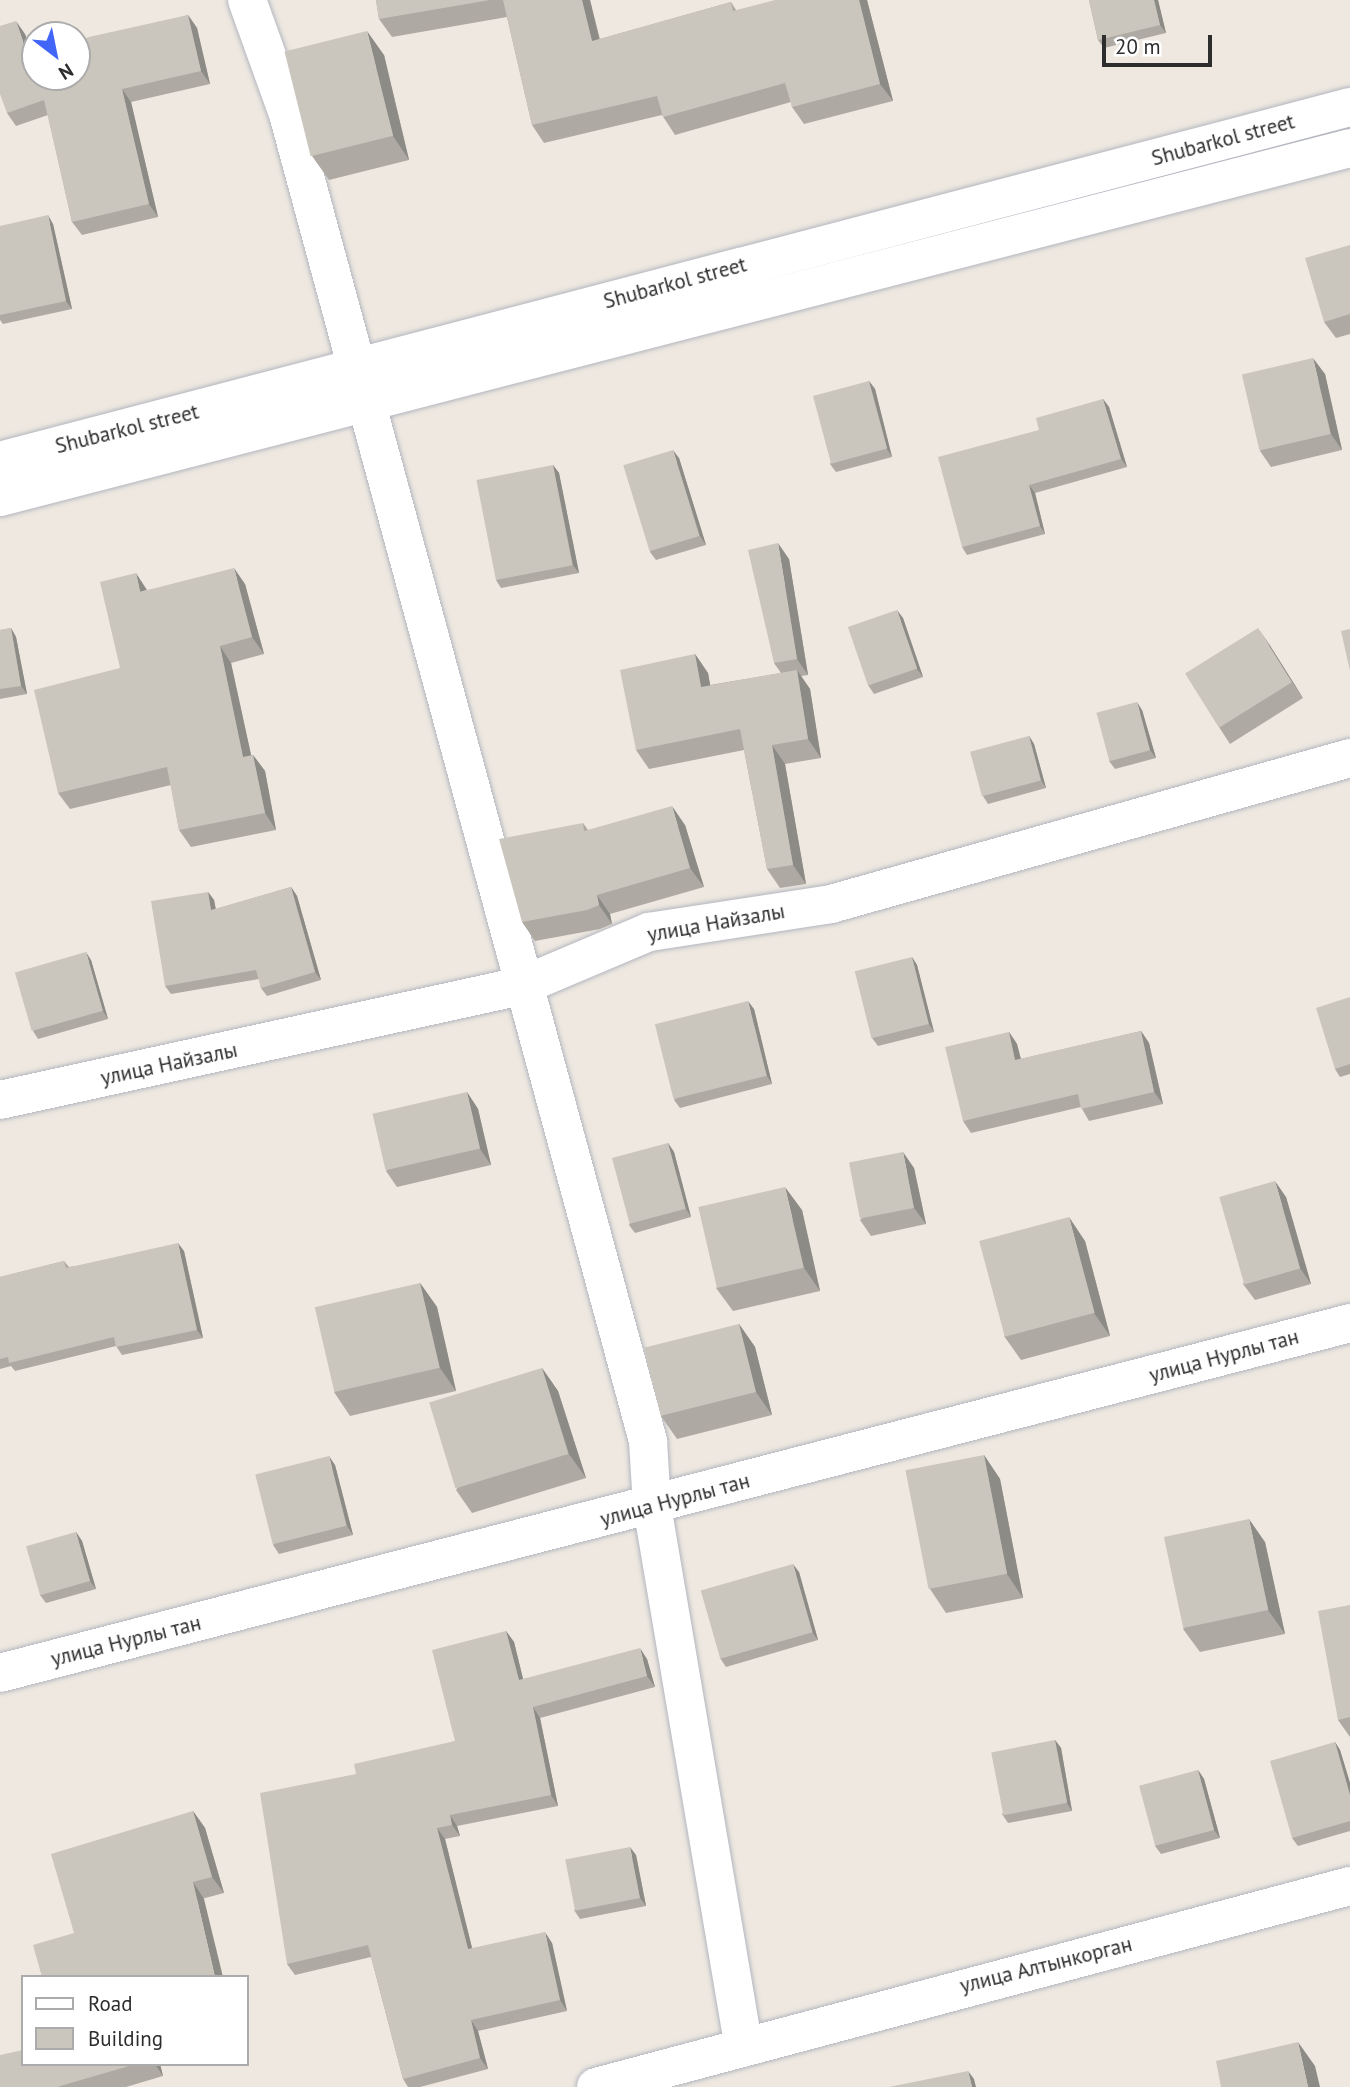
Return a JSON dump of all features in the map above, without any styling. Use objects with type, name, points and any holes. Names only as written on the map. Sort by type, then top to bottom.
[{"type":"street","points":[[247,0],[288,114],[521,986],[648,1441],[652,1506],[743,2043]]},
{"type":"street","name":"Shubarkol street","points":[[0,497],[361,384],[1350,107]]},
{"type":"street","name":"Shubarkol street","points":[[0,461],[361,384],[1350,148]]},
{"type":"street","name":"улица Найзалы","points":[[0,1100],[521,986],[649,932],[831,904],[1350,758]]},
{"type":"street","name":"улица Нурлы тан","points":[[0,1673],[1350,1324]]},
{"type":"street","name":"улица Алтынкорган","points":[[596,2087],[639,2082],[743,2043],[1350,1886]]},
{"type":"building","points":[[376,0],[490,0],[379,19]]},
{"type":"building","points":[[503,0],[582,0],[592,41],[731,2],[733,11],[775,0],[859,0],[880,84],[792,107],[785,83],[663,117],[657,96],[532,125]]},
{"type":"building","points":[[1089,0],[1154,0],[1160,25],[1098,40]]},
{"type":"building","points":[[188,15],[201,71],[122,89],[149,204],[72,222],[44,100],[7,113],[0,94],[0,26],[16,21],[21,36],[21,91],[91,91],[91,37]]},
{"type":"building","points":[[367,31],[393,136],[311,156],[285,52]]},
{"type":"building","points":[[48,215],[66,301],[0,315],[0,226]]},
{"type":"building","points":[[1350,245],[1350,314],[1324,322],[1305,258]]},
{"type":"building","points":[[1313,358],[1331,434],[1259,450],[1242,374]]},
{"type":"building","points":[[869,381],[887,449],[831,464],[813,396]]},
{"type":"building","points":[[1103,399],[1121,459],[1029,485],[1040,526],[962,547],[938,457],[1039,430],[1036,418]]},
{"type":"building","points":[[673,450],[699,536],[650,551],[623,465]]},
{"type":"building","points":[[553,465],[572,565],[496,580],[476,480]]},
{"type":"building","points":[[778,543],[797,659],[774,663],[748,550]]},
{"type":"building","points":[[234,568],[252,637],[220,646],[243,757],[253,755],[265,813],[179,830],[167,767],[58,793],[34,690],[120,668],[100,582],[136,573],[140,592]]},
{"type":"building","points":[[897,610],[917,669],[868,686],[848,627]]},
{"type":"building","points":[[11,628],[21,686],[0,689],[0,630]]},
{"type":"building","points":[[1258,628],[1292,682],[1219,728],[1185,674]]},
{"type":"building","points":[[1350,629],[1350,671],[1341,631]]},
{"type":"building","points":[[695,654],[701,687],[797,670],[808,739],[772,745],[793,865],[767,869],[740,729],[636,750],[620,670]]},
{"type":"building","points":[[1137,702],[1150,750],[1109,761],[1096,713]]},
{"type":"building","points":[[1029,736],[1041,780],[982,796],[970,752]]},
{"type":"building","points":[[672,806],[690,868],[597,895],[599,905],[587,910],[522,922],[499,839],[583,823],[584,831]]},
{"type":"building","points":[[291,887],[315,972],[261,988],[256,970],[165,986],[151,901],[208,892],[211,910]]},
{"type":"building","points":[[86,952],[103,1011],[32,1031],[15,972]]},
{"type":"building","points":[[912,957],[929,1024],[871,1038],[855,971]]},
{"type":"building","points":[[1350,997],[1350,1064],[1335,1069],[1316,1008]]},
{"type":"building","points":[[748,1001],[767,1076],[673,1099],[655,1024]]},
{"type":"building","points":[[1141,1031],[1154,1092],[1081,1109],[1078,1094],[963,1121],[945,1047],[1009,1032],[1015,1060]]},
{"type":"building","points":[[467,1092],[480,1149],[386,1170],[372,1114]]},
{"type":"building","points":[[668,1143],[686,1209],[630,1224],[612,1158]]},
{"type":"building","points":[[903,1152],[914,1208],[860,1218],[849,1162]]},
{"type":"building","points":[[1275,1181],[1300,1268],[1244,1284],[1219,1197]]},
{"type":"building","points":[[785,1187],[804,1268],[717,1288],[698,1207]]},
{"type":"building","points":[[1069,1217],[1095,1313],[1005,1337],[979,1241]]},
{"type":"building","points":[[178,1243],[197,1330],[116,1347],[114,1337],[9,1363],[8,1357],[0,1359],[0,1277],[64,1261],[66,1268]]},
{"type":"building","points":[[420,1283],[440,1368],[334,1392],[315,1307]]},
{"type":"building","points":[[739,1324],[756,1392],[661,1416],[644,1348]]},
{"type":"building","points":[[542,1368],[568,1454],[455,1489],[429,1402]]},
{"type":"building","points":[[984,1455],[1007,1574],[929,1589],[905,1470]]},
{"type":"building","points":[[329,1456],[346,1526],[273,1544],[255,1474]]},
{"type":"building","points":[[1249,1519],[1268,1610],[1183,1628],[1164,1537]]},
{"type":"building","points":[[76,1532],[90,1581],[40,1595],[26,1546]]},
{"type":"building","points":[[793,1564],[813,1632],[720,1659],[701,1590]]},
{"type":"building","points":[[1350,1605],[1350,1717],[1338,1720],[1318,1611]]},
{"type":"building","points":[[506,1631],[519,1680],[640,1648],[647,1676],[533,1707],[551,1795],[450,1815],[452,1825],[437,1828],[468,1949],[545,1932],[560,2000],[471,2020],[480,2058],[403,2079],[368,1945],[287,1964],[260,1793],[356,1774],[354,1764],[455,1741],[432,1650]]},
{"type":"building","points":[[1055,1740],[1067,1803],[1003,1815],[991,1752]]},
{"type":"building","points":[[1335,1742],[1350,1795],[1350,1821],[1292,1838],[1270,1761]]},
{"type":"building","points":[[1198,1770],[1214,1830],[1155,1846],[1139,1786]]},
{"type":"building","points":[[193,1811],[212,1877],[193,1882],[215,1975],[41,1975],[33,1945],[74,1933],[51,1854]]},
{"type":"building","points":[[630,1847],[640,1898],[575,1911],[565,1860]]},
{"type":"building","points":[[1298,2042],[1308,2087],[1221,2087],[1216,2061]]},
{"type":"building","points":[[21,2050],[21,2066],[129,2066],[57,2087],[0,2087],[0,2055]]},
{"type":"building","points":[[968,2071],[972,2087],[889,2087]]}]
